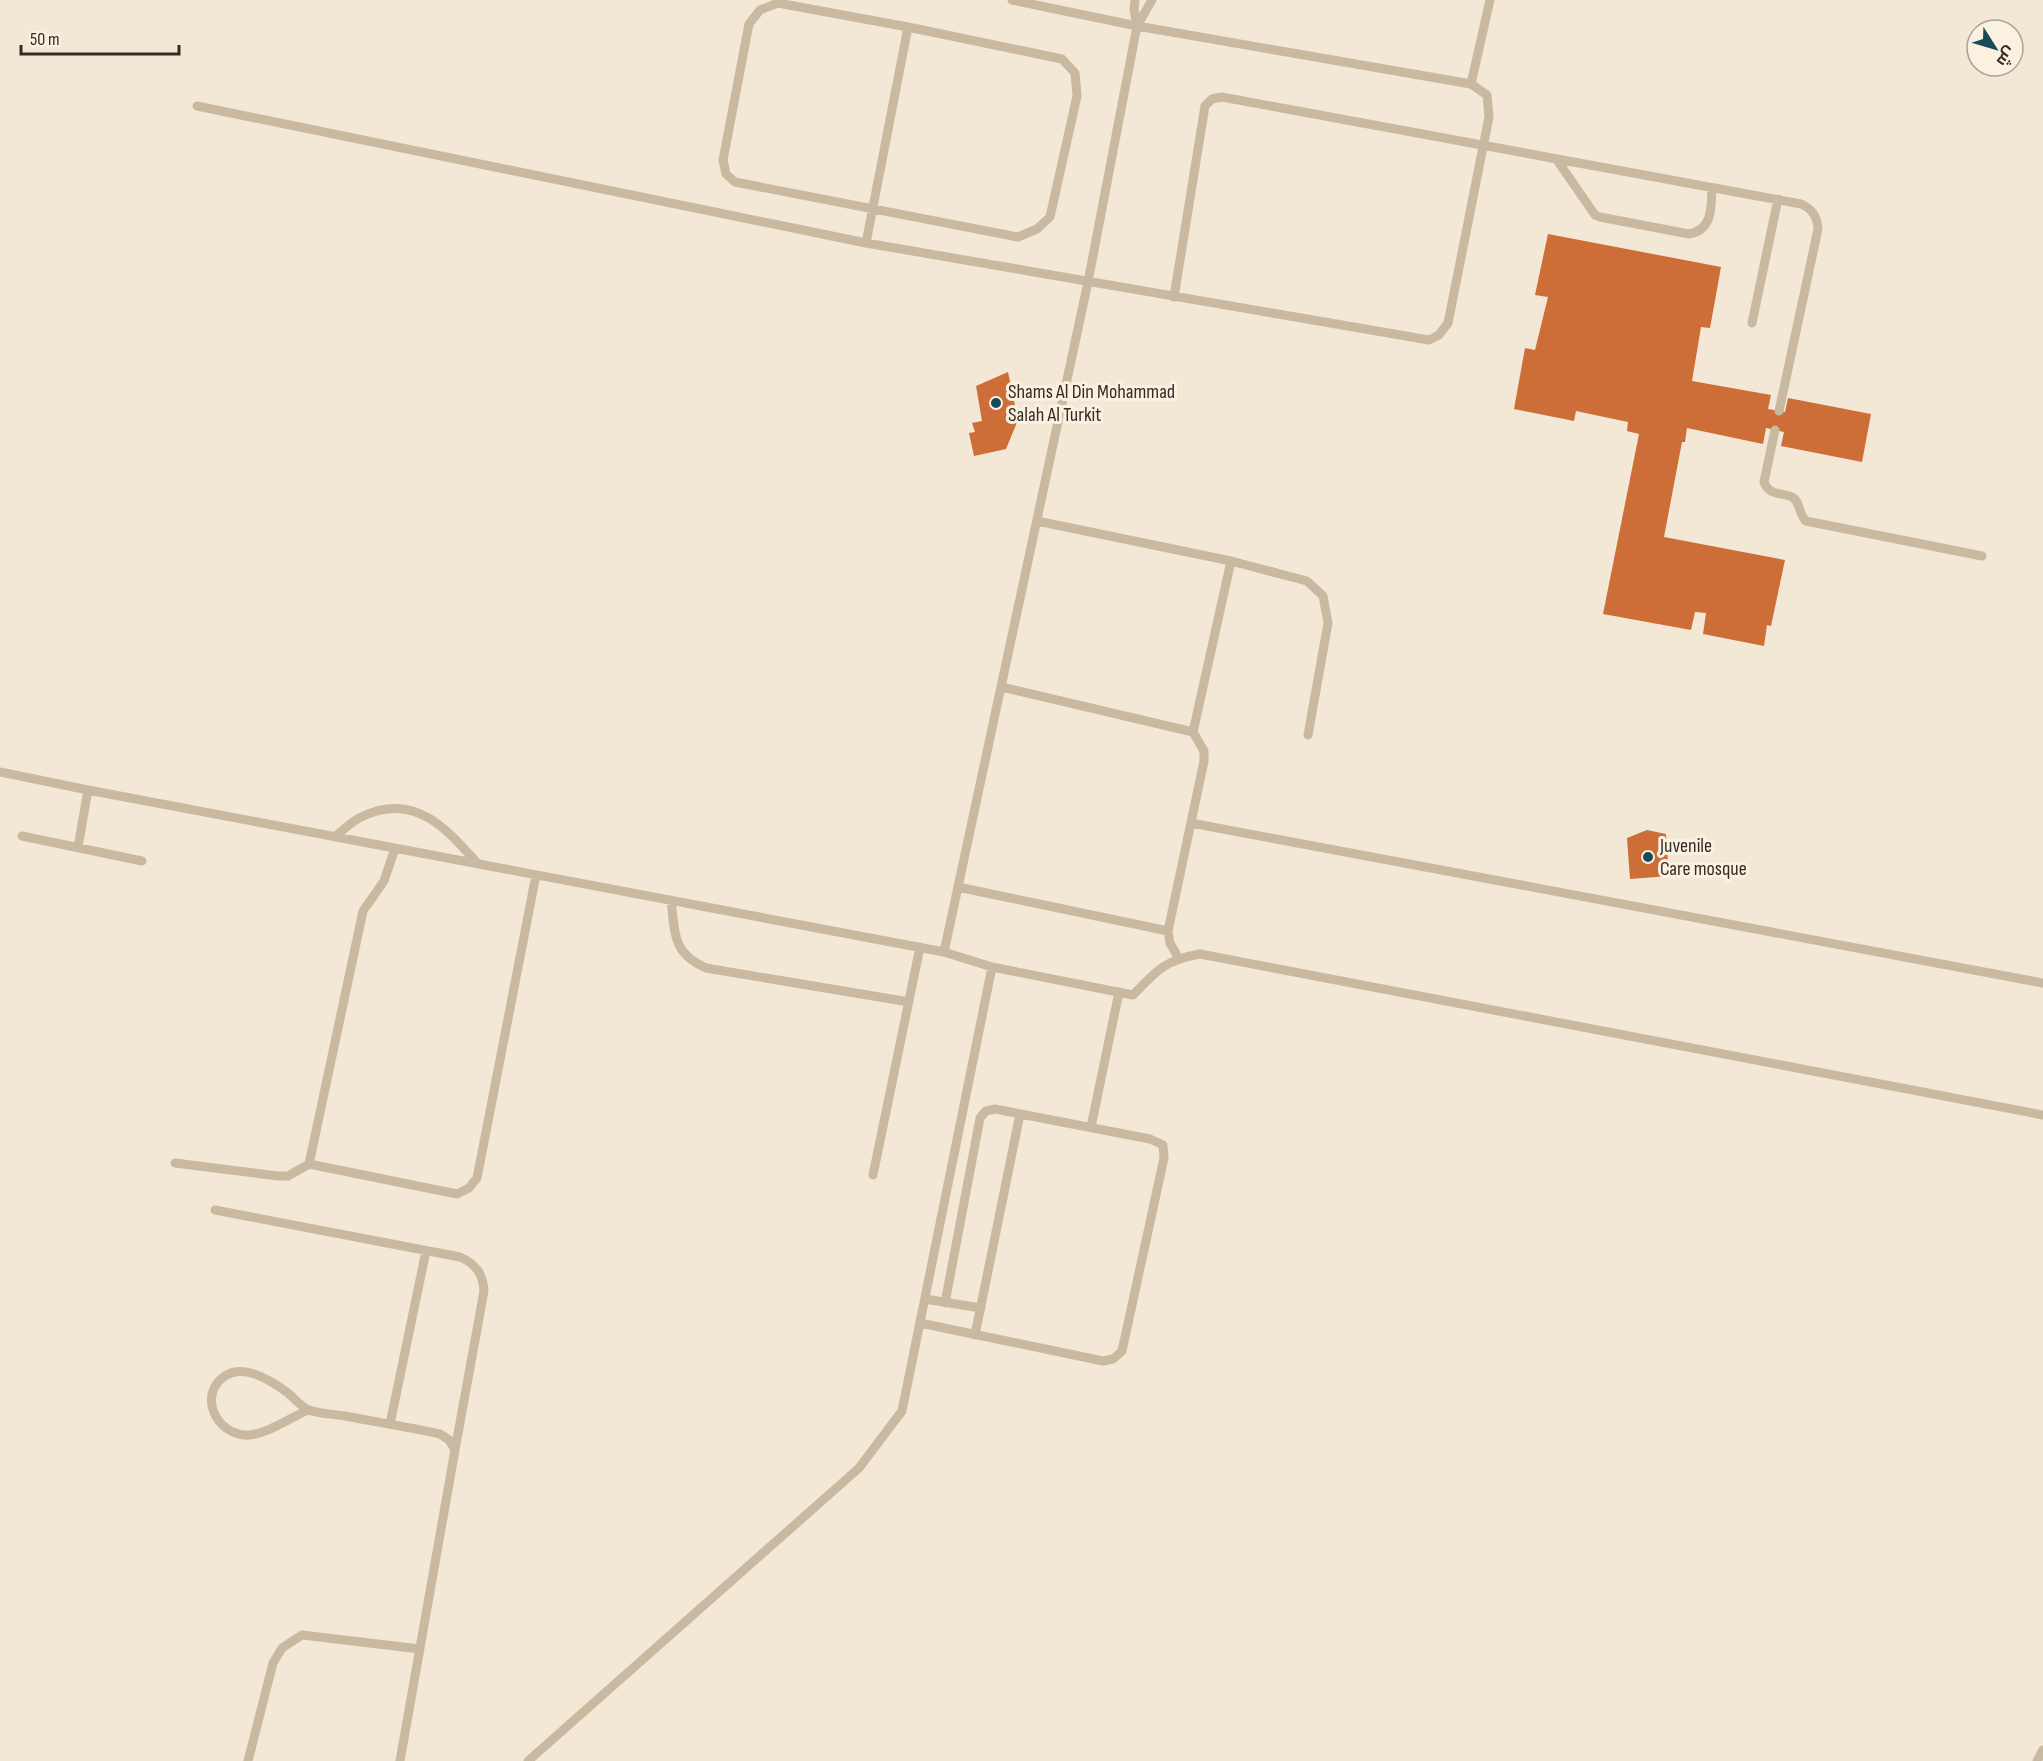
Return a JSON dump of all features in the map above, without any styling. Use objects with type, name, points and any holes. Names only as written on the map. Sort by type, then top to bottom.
[{"type":"lane","points":[[197,106],[867,243],[1174,297],[1428,340],[1439,334],[1448,323],[1489,117],[1486,95],[1471,84],[1137,26],[1012,0]]},
{"type":"lane","points":[[1135,0],[1137,26]]},
{"type":"lane","points":[[944,952],[1088,282],[1137,26],[1152,0]]},
{"type":"lane","points":[[1471,84],[1490,0]]},
{"type":"lane","points":[[778,3],[908,27],[1062,59],[1075,74],[1077,96],[1050,218],[1037,230],[1018,237],[874,209],[735,182],[726,174],[723,160],[749,24],[760,10],[778,3]]},
{"type":"lane","points":[[867,243],[908,27]]},
{"type":"lane","points":[[1174,297],[1205,106],[1212,99],[1222,97],[1801,204],[1814,213],[1818,229],[1779,411]]},
{"type":"lane","points":[[1557,160],[1595,215],[1689,234],[1696,233],[1707,224],[1710,217],[1713,188]]},
{"type":"lane","points":[[1752,323],[1778,200]]},
{"type":"lane","points":[[1775,430],[1764,482],[1766,487],[1775,494],[1794,499],[1801,516],[1806,521],[1982,556]]},
{"type":"lane","points":[[1037,521],[1231,561],[1307,581],[1323,597],[1328,623],[1308,735]]},
{"type":"lane","points":[[1178,957],[1170,944],[1168,932],[1204,761],[1204,751],[1193,732],[1231,561]]},
{"type":"lane","points":[[1002,687],[1193,732]]},
{"type":"lane","points":[[0,772],[920,947],[992,967],[1133,995],[1156,971],[1178,957],[1200,954],[2043,1115]]},
{"type":"lane","points":[[78,847],[88,790]]},
{"type":"lane","points":[[335,837],[359,818],[377,811],[396,809],[415,811],[448,830],[478,864]]},
{"type":"lane","points":[[1191,823],[2043,983]]},
{"type":"lane","points":[[22,836],[142,861]]},
{"type":"lane","points":[[309,1164],[363,911],[384,881],[395,848]]},
{"type":"lane","points":[[175,1163],[278,1176],[288,1176],[309,1164],[457,1194],[469,1188],[477,1178],[536,875]]},
{"type":"lane","points":[[958,887],[1168,932]]},
{"type":"lane","points":[[671,900],[676,942],[688,958],[696,964],[706,968],[909,1002]]},
{"type":"lane","points":[[873,1175],[920,947]]},
{"type":"lane","points":[[528,1761],[859,1468],[902,1412],[992,967]]},
{"type":"lane","points":[[1091,1127],[1119,992]]},
{"type":"lane","points":[[920,1323],[1103,1361],[1113,1359],[1122,1351],[1164,1158],[1162,1145],[1150,1139],[1091,1127],[995,1109],[986,1111],[980,1118],[945,1303]]},
{"type":"lane","points":[[975,1335],[1020,1114]]},
{"type":"lane","points":[[215,1210],[460,1257],[478,1269],[483,1279],[484,1291],[400,1761]]},
{"type":"lane","points":[[390,1424],[426,1251]]},
{"type":"lane","points":[[925,1299],[981,1308]]},
{"type":"lane","points":[[308,1410],[258,1434],[246,1436],[232,1432],[215,1418],[212,1408],[213,1395],[219,1382],[226,1376],[245,1371],[277,1385],[308,1410],[440,1434],[449,1440],[454,1450]]},
{"type":"lane","points":[[248,1761],[273,1663],[282,1648],[302,1635],[420,1649]]},
{"type":"lane","points":[[2037,1761],[2043,1750]]},
{"type":"building","points":[[1548,234],[1721,267],[1710,328],[1701,327],[1692,381],[1771,395],[1768,409],[1785,412],[1788,398],[1871,414],[1862,462],[1781,446],[1784,432],[1766,428],[1763,444],[1687,428],[1685,442],[1682,442],[1664,537],[1785,560],[1771,626],[1767,625],[1764,646],[1703,634],[1706,613],[1695,612],[1691,630],[1603,614],[1639,434],[1627,431],[1628,422],[1576,411],[1574,421],[1514,409],[1525,348],[1535,350],[1548,297],[1535,295]]},
{"type":"building","name":"Shams Al Din Mohammad Salah Al Turkit","points":[[1008,372],[1018,420],[1006,449],[974,456],[969,433],[975,432],[972,423],[982,421],[976,386]]},
{"type":"building","name":"Juvenile Care mosque","points":[[1647,830],[1666,834],[1669,876],[1630,879],[1627,838]]},
{"type":"place","name":"Shams Al Din Mohammad Salah Al Turkit","points":[[996,403]]},
{"type":"place","name":"Juvenile Care mosque","points":[[1648,857]]}]
